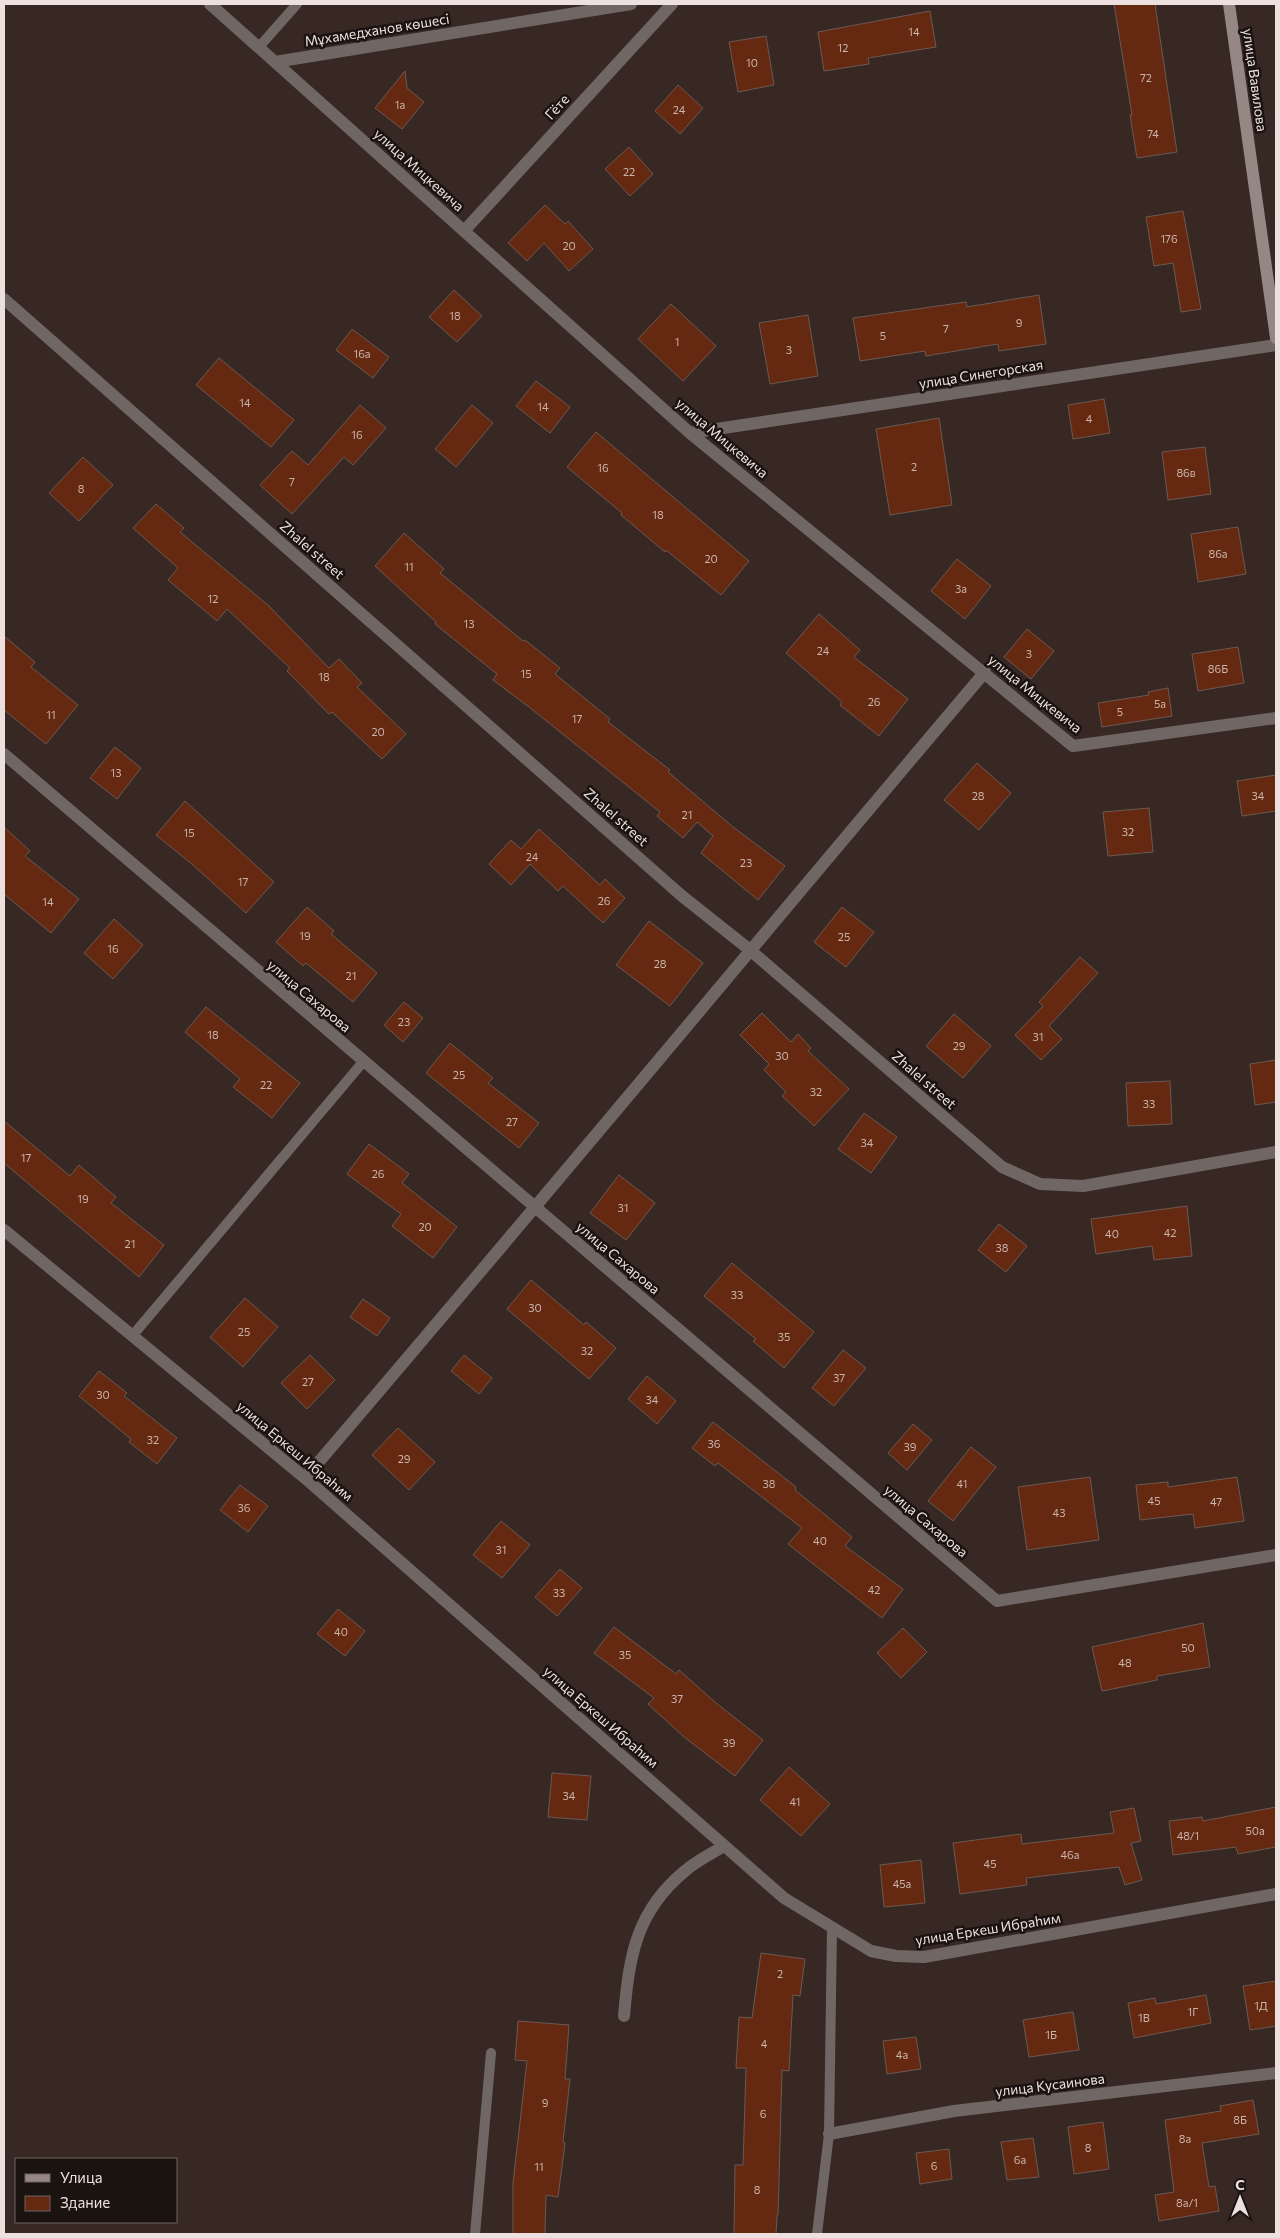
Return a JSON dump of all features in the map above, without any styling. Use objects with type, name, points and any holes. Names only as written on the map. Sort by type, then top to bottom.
[{"type":"street","name":"улица Мицкевича","points":[[210,4],[690,433],[985,672],[1073,746],[1276,718]]},
{"type":"street","name":"Мұхамедханов көшесі","points":[[276,62],[631,4]]},
{"type":"street","name":"Гёте","points":[[464,231],[672,4]]},
{"type":"street","name":"улица Вавилова","points":[[1230,4],[1276,338]]},
{"type":"street","name":"Zhalel street","points":[[4,299],[674,889],[750,950],[1002,1167],[1040,1184],[1084,1186],[1276,1152]]},
{"type":"street","name":"улица Синегорская","points":[[690,433],[1276,345]]},
{"type":"street","points":[[306,1478],[536,1208],[750,950],[985,672]]},
{"type":"street","name":"улица Сахарова","points":[[4,754],[997,1601],[1276,1555]]},
{"type":"street","name":"улица Еркеш Ибраһим","points":[[4,1230],[306,1478],[784,1898],[832,1929],[871,1951],[896,1956],[924,1957],[1276,1894]]},
{"type":"street","points":[[624,2016],[627,1976],[636,1936],[657,1900],[685,1870],[724,1846]]},
{"type":"street","name":"улица Кусаинова","points":[[829,2134],[954,2111],[1276,2073]]},
{"type":"lane","points":[[258,47],[297,4]]},
{"type":"lane","points":[[133,1335],[363,1062]]},
{"type":"lane","points":[[817,2234],[829,2134],[832,1929]]},
{"type":"lane","points":[[475,2234],[491,2053]]},
{"type":"building","points":[[1114,4],[1155,4],[1177,152],[1137,158]]},
{"type":"building","points":[[930,11],[936,47],[868,58],[869,64],[824,71],[818,32]]},
{"type":"building","points":[[766,36],[774,85],[738,92],[729,42]]},
{"type":"building","points":[[405,71],[407,88],[424,102],[402,129],[375,108]]},
{"type":"building","points":[[678,85],[703,108],[680,134],[655,111]]},
{"type":"building","points":[[629,147],[653,174],[630,196],[605,169]]},
{"type":"building","points":[[545,205],[565,224],[568,221],[593,249],[569,271],[544,243],[527,261],[508,243]]},
{"type":"building","points":[[1183,211],[1201,309],[1181,312],[1173,263],[1154,266],[1146,217]]},
{"type":"building","points":[[454,290],[482,316],[457,342],[429,317]]},
{"type":"building","points":[[1039,295],[1046,344],[999,351],[998,344],[926,356],[925,351],[860,361],[853,318],[966,302],[967,307]]},
{"type":"building","points":[[671,304],[716,346],[683,381],[638,339]]},
{"type":"building","points":[[808,315],[818,376],[770,384],[759,323]]},
{"type":"building","points":[[352,329],[389,357],[373,378],[336,350]]},
{"type":"building","points":[[219,358],[294,420],[271,447],[196,385]]},
{"type":"building","points":[[536,381],[570,407],[550,433],[516,406]]},
{"type":"building","points":[[1104,399],[1110,433],[1073,439],[1068,405]]},
{"type":"building","points":[[360,405],[386,428],[353,465],[344,457],[292,514],[260,485],[292,451],[308,465]]},
{"type":"building","points":[[472,405],[493,423],[456,467],[435,449]]},
{"type":"building","points":[[939,418],[952,505],[890,515],[876,429]]},
{"type":"building","points":[[596,432],[749,561],[721,595],[666,550],[665,552],[567,467]]},
{"type":"building","points":[[1205,447],[1211,494],[1168,500],[1162,452]]},
{"type":"building","points":[[83,457],[113,485],[79,521],[49,493]]},
{"type":"building","points":[[156,504],[184,528],[180,532],[269,606],[329,668],[339,659],[362,683],[357,687],[406,734],[382,759],[332,712],[329,714],[287,671],[290,668],[227,609],[217,621],[168,580],[178,568],[133,528]]},
{"type":"building","points":[[1238,527],[1246,574],[1198,582],[1191,534]]},
{"type":"building","points":[[404,533],[444,569],[440,573],[523,641],[525,640],[560,668],[555,674],[610,719],[608,722],[670,770],[668,772],[733,827],[785,866],[758,900],[701,853],[713,836],[697,822],[683,838],[657,816],[660,812],[493,680],[497,674],[435,624],[436,622],[375,566]]},
{"type":"building","points":[[957,559],[991,586],[965,619],[931,591]]},
{"type":"building","points":[[819,614],[860,650],[854,657],[908,699],[879,736],[840,705],[842,702],[786,653]]},
{"type":"building","points":[[1027,629],[1054,651],[1031,679],[1004,657]]},
{"type":"building","points":[[4,636],[35,662],[31,667],[78,705],[46,744],[4,710]]},
{"type":"building","points":[[1238,647],[1244,683],[1198,691],[1192,654]]},
{"type":"building","points":[[1168,688],[1172,716],[1102,727],[1098,703],[1149,695],[1148,692]]},
{"type":"building","points":[[115,747],[141,768],[117,799],[90,778]]},
{"type":"building","points":[[977,763],[1011,793],[979,830],[944,800]]},
{"type":"building","points":[[1276,775],[1276,811],[1242,816],[1237,781]]},
{"type":"building","points":[[185,801],[274,882],[246,913],[193,865],[156,835]]},
{"type":"building","points":[[1149,808],[1153,852],[1108,856],[1103,812]]},
{"type":"building","points":[[4,827],[30,851],[25,856],[79,899],[51,933],[4,894]]},
{"type":"building","points":[[539,829],[600,885],[605,879],[625,898],[603,923],[563,886],[558,891],[530,864],[511,885],[489,864],[511,840],[521,849]]},
{"type":"building","points":[[307,907],[334,931],[331,934],[377,973],[353,1002],[306,963],[303,966],[276,942]]},
{"type":"building","points":[[842,907],[874,932],[846,967],[814,942]]},
{"type":"building","points":[[114,919],[143,945],[113,979],[84,953]]},
{"type":"building","points":[[649,921],[703,963],[670,1006],[616,965]]},
{"type":"building","points":[[1080,957],[1098,973],[1049,1026],[1062,1039],[1041,1060],[1015,1035],[1043,1006],[1039,1002]]},
{"type":"building","points":[[404,1002],[423,1018],[403,1042],[384,1025]]},
{"type":"building","points":[[206,1007],[300,1083],[272,1118],[233,1087],[240,1079],[185,1032]]},
{"type":"building","points":[[762,1013],[791,1042],[798,1034],[811,1048],[808,1051],[849,1089],[814,1126],[782,1096],[786,1092],[764,1070],[769,1064],[740,1035]]},
{"type":"building","points":[[954,1014],[991,1046],[963,1078],[926,1046]]},
{"type":"building","points":[[450,1043],[493,1078],[488,1083],[539,1123],[519,1148],[426,1073]]},
{"type":"building","points":[[1276,1060],[1276,1102],[1255,1105],[1250,1064]]},
{"type":"building","points":[[1170,1081],[1172,1124],[1128,1126],[1126,1083]]},
{"type":"building","points":[[864,1113],[897,1137],[871,1173],[838,1149]]},
{"type":"building","points":[[4,1121],[70,1176],[79,1165],[116,1197],[111,1203],[164,1245],[139,1277],[4,1163]]},
{"type":"building","points":[[369,1144],[409,1174],[402,1183],[457,1227],[433,1258],[392,1226],[401,1214],[347,1174]]},
{"type":"building","points":[[619,1175],[655,1203],[626,1240],[590,1213]]},
{"type":"building","points":[[1187,1206],[1192,1256],[1154,1260],[1152,1246],[1096,1254],[1091,1219]]},
{"type":"building","points":[[999,1224],[1027,1246],[1006,1272],[978,1250]]},
{"type":"building","points":[[732,1263],[814,1332],[784,1368],[753,1341],[756,1339],[704,1296]]},
{"type":"building","points":[[531,1280],[584,1325],[586,1322],[616,1348],[589,1379],[507,1309]]},
{"type":"building","points":[[245,1298],[278,1327],[243,1367],[210,1337]]},
{"type":"building","points":[[363,1299],[390,1318],[377,1336],[350,1317]]},
{"type":"building","points":[[843,1350],[866,1368],[834,1406],[812,1388]]},
{"type":"building","points":[[310,1355],[335,1380],[307,1409],[281,1383]]},
{"type":"building","points":[[464,1355],[492,1378],[479,1394],[451,1371]]},
{"type":"building","points":[[99,1371],[127,1393],[124,1396],[177,1438],[157,1464],[129,1442],[131,1439],[79,1396]]},
{"type":"building","points":[[647,1376],[676,1401],[657,1424],[628,1399]]},
{"type":"building","points":[[713,1422],[796,1487],[795,1490],[852,1537],[845,1546],[903,1589],[882,1618],[788,1544],[802,1528],[718,1463],[715,1466],[692,1448]]},
{"type":"building","points":[[913,1424],[932,1440],[907,1470],[888,1453]]},
{"type":"building","points":[[398,1428],[435,1462],[409,1490],[372,1455]]},
{"type":"building","points":[[971,1447],[996,1467],[953,1521],[928,1501]]},
{"type":"building","points":[[1090,1477],[1099,1540],[1027,1550],[1018,1487]]},
{"type":"building","points":[[1237,1477],[1244,1521],[1195,1528],[1193,1514],[1140,1520],[1136,1485],[1168,1482],[1168,1487]]},
{"type":"building","points":[[240,1485],[268,1506],[248,1532],[220,1510]]},
{"type":"building","points":[[501,1521],[530,1545],[502,1578],[473,1555]]},
{"type":"building","points":[[560,1569],[582,1588],[557,1616],[535,1597]]},
{"type":"building","points":[[338,1609],[365,1631],[345,1656],[317,1634]]},
{"type":"building","points":[[1203,1623],[1210,1667],[1157,1676],[1157,1680],[1102,1691],[1092,1647]]},
{"type":"building","points":[[614,1627],[676,1674],[679,1670],[716,1703],[763,1740],[735,1776],[684,1737],[648,1704],[654,1698],[594,1653]]},
{"type":"building","points":[[903,1628],[927,1652],[901,1678],[877,1653]]},
{"type":"building","points":[[789,1767],[830,1804],[801,1836],[760,1800]]},
{"type":"building","points":[[552,1773],[591,1776],[587,1820],[548,1817]]},
{"type":"building","points":[[1276,1807],[1276,1847],[1238,1854],[1236,1847],[1173,1855],[1169,1821],[1202,1817],[1203,1821]]},
{"type":"building","points":[[1134,1808],[1141,1841],[1131,1843],[1142,1880],[1125,1885],[1119,1867],[1026,1878],[1027,1885],[960,1894],[953,1843],[1021,1834],[1022,1844],[1114,1833],[1110,1812]]},
{"type":"building","points":[[921,1860],[925,1903],[884,1907],[880,1865]]},
{"type":"building","points":[[761,1953],[805,1959],[800,1996],[793,1995],[789,2071],[782,2070],[776,2234],[734,2234],[735,2165],[743,2165],[746,2068],[736,2068],[739,2017],[752,2018]]},
{"type":"building","points":[[1276,1981],[1276,2026],[1250,2030],[1243,1986]]},
{"type":"building","points":[[1206,1995],[1211,2023],[1134,2038],[1128,2003],[1155,1998],[1156,2004]]},
{"type":"building","points":[[1073,2012],[1079,2050],[1029,2057],[1023,2020]]},
{"type":"building","points":[[518,2021],[569,2025],[565,2079],[570,2079],[563,2142],[565,2143],[558,2197],[546,2195],[545,2234],[513,2234],[513,2183],[527,2061],[515,2060]]},
{"type":"building","points":[[916,2037],[921,2069],[887,2074],[883,2041]]},
{"type":"building","points":[[1253,2100],[1259,2134],[1202,2143],[1209,2187],[1215,2186],[1219,2211],[1159,2221],[1155,2195],[1174,2192],[1165,2120],[1221,2111],[1220,2106]]},
{"type":"building","points":[[1103,2122],[1109,2169],[1074,2174],[1068,2127]]},
{"type":"building","points":[[1033,2138],[1039,2177],[1007,2180],[1001,2142]]},
{"type":"building","points":[[949,2149],[952,2179],[920,2184],[916,2153]]}]
